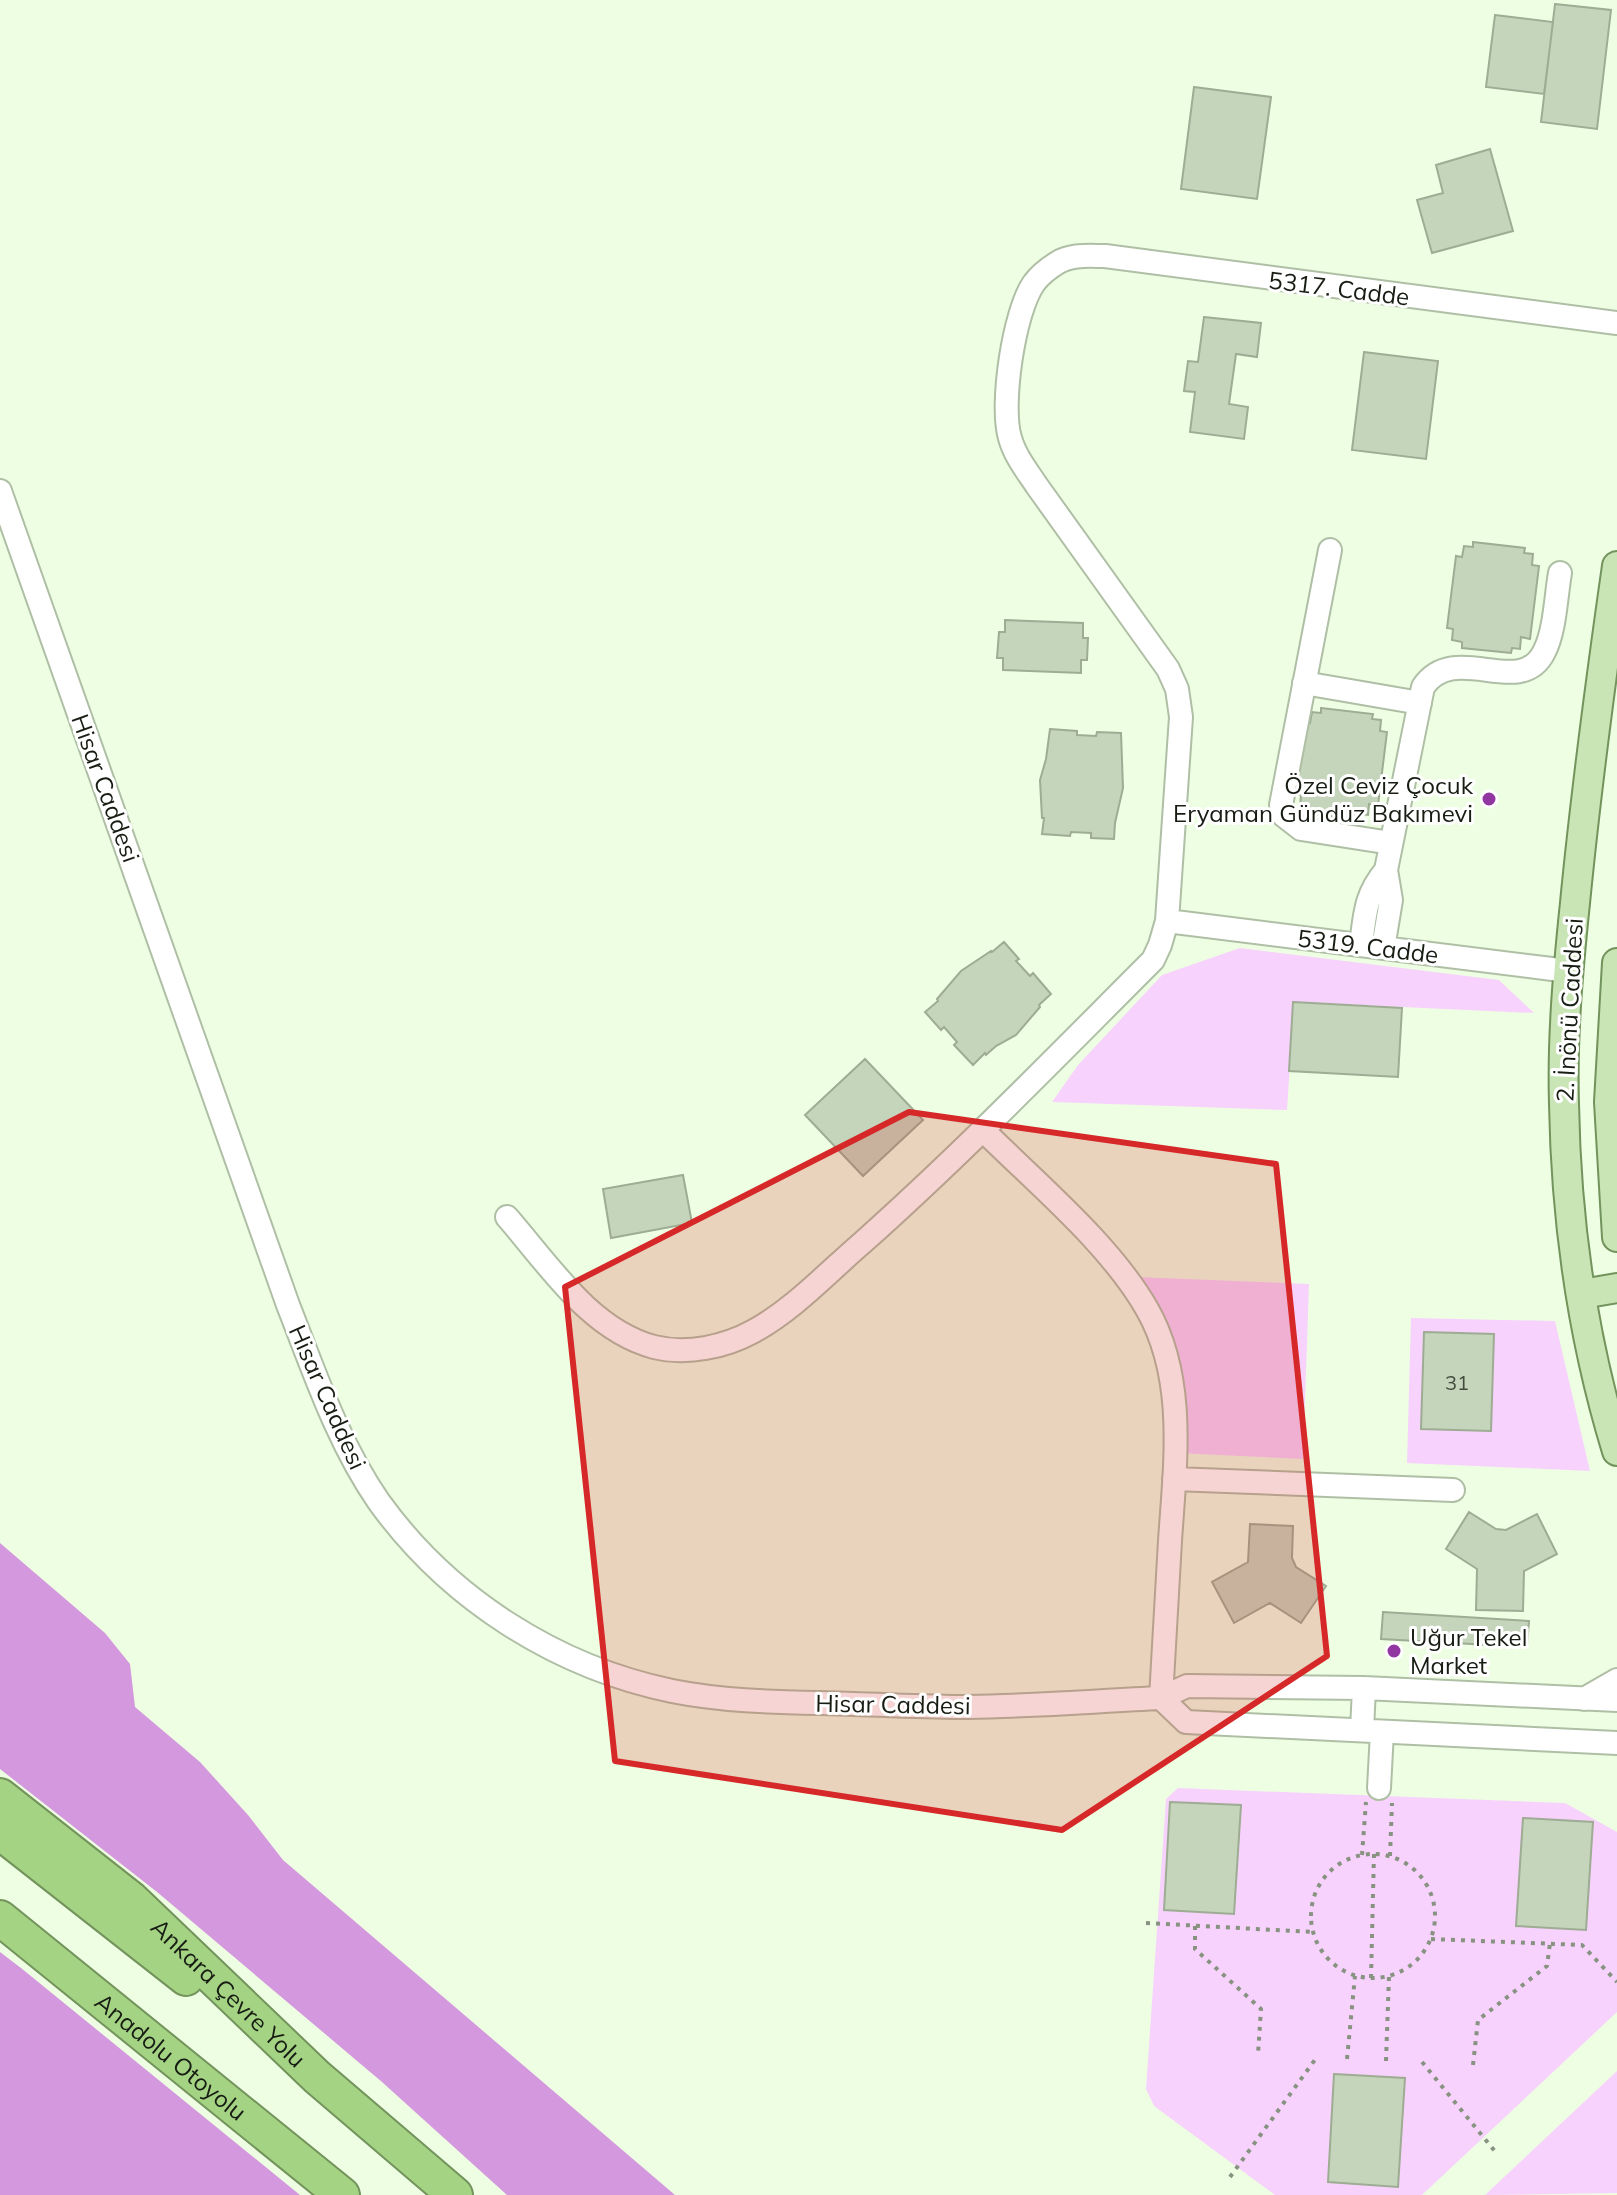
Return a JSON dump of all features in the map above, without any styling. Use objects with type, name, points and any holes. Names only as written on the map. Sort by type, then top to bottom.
[{"type":"highway","name":"Ankara Çevre Yolu","points":[[0,1796],[131,1899],[317,2077],[455,2195]]},
{"type":"highway","points":[[0,1832],[317,2077]]},
{"type":"highway","name":"Anadolu Otoyolu","points":[[0,1918],[342,2195]]},
{"type":"main road","name":"2. İnönü Caddesi","points":[[1617,566],[1585,798],[1568,971],[1564,1101],[1566,1162],[1582,1294],[1593,1359],[1617,1451]]},
{"type":"main road","name":"2. İnönü Caddesi","points":[[1617,963],[1609,1102],[1617,1237]]},
{"type":"main road","points":[[1582,1294],[1617,1288]]},
{"type":"street","name":"5317. Cadde","points":[[1167,921],[1181,717],[1177,689],[1168,669],[1037,486],[1010,438],[1006,406],[1016,331],[1024,302],[1034,284],[1048,268],[1061,260],[1077,256],[1105,256],[1617,323]]},
{"type":"street","name":"Hisar Caddesi","points":[[0,491],[288,1305],[351,1456],[379,1501],[424,1556],[492,1613],[530,1638],[626,1680],[674,1691],[761,1701],[968,1707],[1161,1698],[1187,1686],[1364,1688],[1617,1700]]},
{"type":"street","points":[[1330,550],[1281,805],[1283,815],[1301,829],[1391,843]]},
{"type":"street","points":[[1372,946],[1368,899],[1375,883],[1386,870],[1423,687],[1430,677],[1447,668],[1514,672],[1523,671],[1539,662],[1548,645],[1560,573]]},
{"type":"street","points":[[1304,683],[1420,703]]},
{"type":"street","name":"5319. Cadde","points":[[1167,921],[1568,971]]},
{"type":"street","points":[[507,1217],[588,1310],[627,1338],[657,1348],[691,1350],[726,1344],[754,1331],[785,1310],[940,1173],[1153,960],[1167,921]]},
{"type":"street","points":[[983,1130],[1120,1270],[1148,1312],[1170,1373],[1175,1404],[1174,1479],[1161,1698],[1186,1722],[1617,1743]]},
{"type":"street","points":[[1174,1479],[1453,1490]]},
{"type":"street","points":[[1584,1699],[1617,1680]]},
{"type":"street","points":[[1364,1688],[1379,1797]]},
{"type":"path","points":[[1362,1855],[1379,1797]]},
{"type":"path","points":[[1379,1797],[1390,1856]]},
{"type":"path","points":[[1371,1978],[1374,1853]]},
{"type":"path","points":[[1374,1853],[1390,1856],[1414,1870],[1431,1892],[1436,1910],[1431,1939],[1417,1961],[1401,1973],[1371,1978],[1341,1970],[1325,1957],[1310,1919],[1313,1899],[1322,1880],[1337,1866],[1374,1853]]},
{"type":"path","points":[[1146,1923],[1313,1932]]},
{"type":"path","points":[[1195,1926],[1195,1949],[1261,2009],[1258,2054]]},
{"type":"path","points":[[1431,1939],[1582,1945],[1617,1982]]},
{"type":"path","points":[[1473,2065],[1478,2020],[1547,1966],[1550,1943]]},
{"type":"path","points":[[1347,2059],[1355,1976]]},
{"type":"path","points":[[1386,2061],[1389,1976]]},
{"type":"path","points":[[1230,2177],[1317,2057]]},
{"type":"path","points":[[1422,2062],[1498,2155]]},
{"type":"highlighted area","points":[[909,1112],[1276,1164],[1327,1656],[1062,1830],[615,1761],[565,1287]]},
{"type":"shaded area","points":[[1240,948],[1499,980],[1534,1013],[1294,1002],[1287,1110],[1052,1102],[1078,1065],[1162,975]]},
{"type":"shaded area","points":[[1136,1277],[1309,1284],[1303,1459],[1178,1453],[1178,1401]]},
{"type":"shaded area","points":[[1411,1318],[1555,1321],[1590,1471],[1407,1463]]},
{"type":"shaded area","points":[[0,1543],[105,1633],[130,1664],[135,1707],[200,1762],[283,1860],[675,2195],[507,2195],[382,2082],[157,1892],[0,1769]]},
{"type":"shaded area","points":[[1178,1788],[1565,1803],[1617,1832],[1617,2012],[1422,2195],[1275,2195],[1154,2106],[1146,2089],[1166,1799]]},
{"type":"shaded area","points":[[0,1952],[21,1968],[300,2195],[0,2195]]},
{"type":"shaded area","points":[[1617,2071],[1617,2193],[1485,2195]]},
{"type":"building","points":[[1555,4],[1611,10],[1597,129],[1541,122]]},
{"type":"building","points":[[1495,15],[1553,22],[1544,94],[1486,87]]},
{"type":"building","points":[[1194,87],[1271,97],[1257,199],[1181,189]]},
{"type":"building","points":[[1490,149],[1513,231],[1432,253],[1417,200],[1443,193],[1436,165]]},
{"type":"building","points":[[1204,317],[1261,323],[1257,357],[1236,354],[1229,404],[1248,407],[1244,439],[1190,432],[1195,392],[1184,391],[1188,361],[1198,362]]},
{"type":"building","points":[[1364,352],[1438,361],[1426,459],[1352,450]]},
{"type":"building","points":[[1473,542],[1525,548],[1524,553],[1533,554],[1532,565],[1539,566],[1530,639],[1521,637],[1520,649],[1512,648],[1511,653],[1462,648],[1462,642],[1452,640],[1453,629],[1447,628],[1456,556],[1462,557],[1464,546],[1473,547]]},
{"type":"building","points":[[1005,620],[1083,623],[1083,638],[1088,638],[1087,660],[1081,660],[1081,673],[1003,670],[1003,658],[997,658],[999,632],[1005,632]]},
{"type":"building","points":[[1321,708],[1373,714],[1372,719],[1381,720],[1380,731],[1387,732],[1378,805],[1369,804],[1368,815],[1360,814],[1359,820],[1310,814],[1311,808],[1300,807],[1301,795],[1295,794],[1304,722],[1310,723],[1312,712],[1321,713]]},
{"type":"building","points":[[1050,729],[1077,731],[1077,735],[1121,733],[1123,788],[1114,839],[1091,838],[1091,833],[1071,832],[1070,836],[1042,834],[1044,818],[1040,780]]},
{"type":"building","points":[[1004,942],[1019,959],[1016,961],[1030,976],[1033,973],[1051,994],[1016,1035],[985,1053],[973,1065],[954,1045],[957,1042],[944,1027],[941,1030],[925,1012],[938,1001],[961,971]]},
{"type":"building","points":[[1293,1002],[1402,1008],[1398,1077],[1289,1071]]},
{"type":"building","points":[[865,1059],[923,1120],[863,1176],[805,1115]]},
{"type":"building","points":[[683,1175],[692,1223],[611,1238],[603,1189]]},
{"type":"building","points":[[1424,1332],[1494,1334],[1491,1431],[1421,1429]]},
{"type":"building","points":[[1469,1512],[1496,1529],[1506,1530],[1537,1514],[1557,1554],[1524,1571],[1523,1611],[1476,1610],[1477,1569],[1446,1549]]},
{"type":"building","points":[[1250,1524],[1293,1526],[1292,1558],[1296,1567],[1326,1586],[1301,1623],[1270,1603],[1234,1623],[1212,1582],[1248,1562]]},
{"type":"building","points":[[1383,1612],[1529,1621],[1527,1647],[1381,1639]]},
{"type":"building","points":[[1170,1802],[1241,1805],[1234,1914],[1164,1910]]},
{"type":"building","points":[[1523,1818],[1593,1822],[1586,1930],[1516,1926]]},
{"type":"building","points":[[1334,2074],[1405,2078],[1398,2187],[1328,2182]]},
{"type":"place","name":"Özel Ceviz Çocuk Eryaman Gündüz Bakımevi","points":[[1489,799]]},
{"type":"place","name":"Uğur Tekel Market","points":[[1394,1651]]}]
